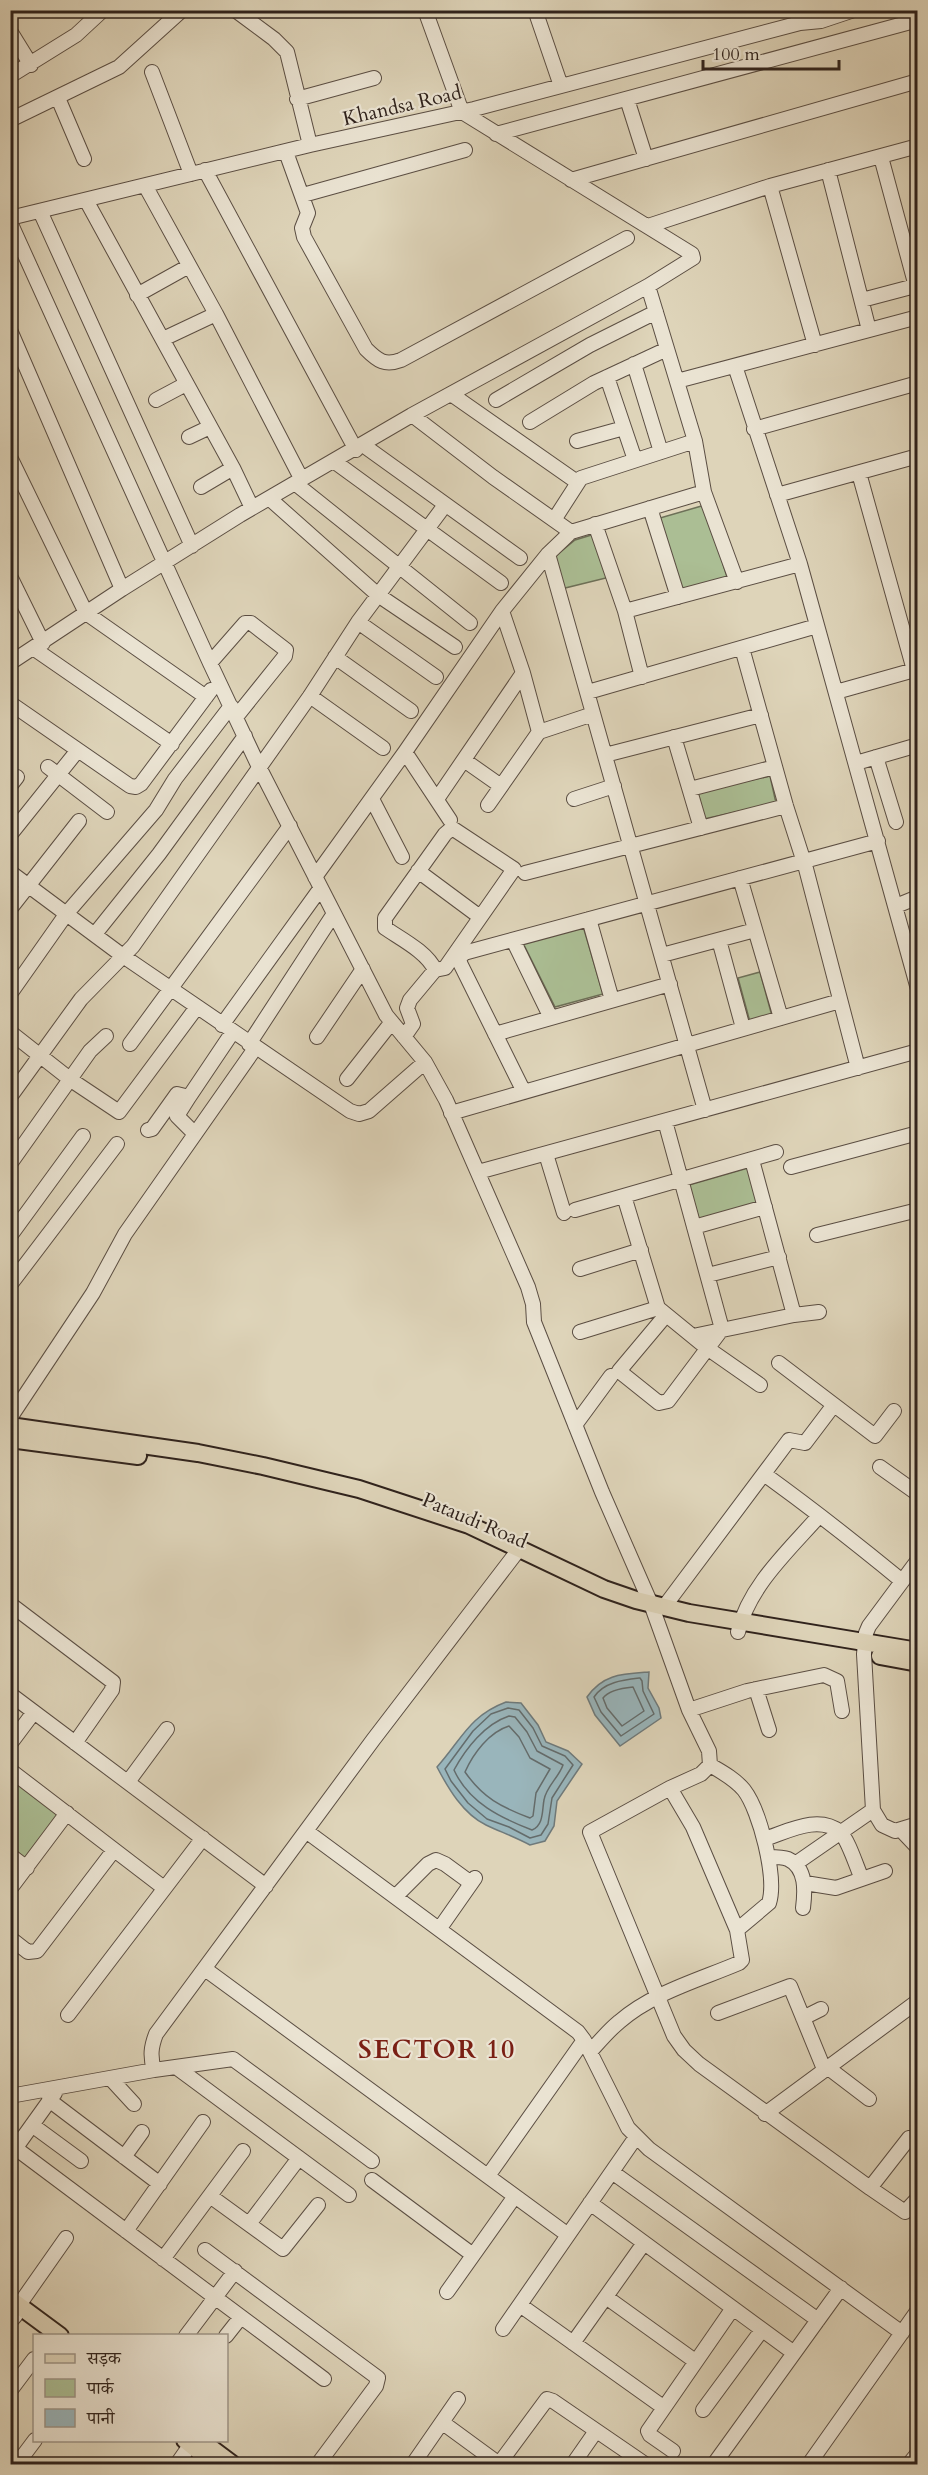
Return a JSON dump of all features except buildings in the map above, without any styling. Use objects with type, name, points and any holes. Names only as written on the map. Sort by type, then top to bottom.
[{"type":"main road","points":[[10,1426],[184,1457]]},
{"type":"main road","points":[[10,1439],[263,1466],[359,1489],[469,1525],[516,1553],[656,1609],[739,1627],[864,1648],[918,1663]]},
{"type":"main road","points":[[864,1648],[918,1651]]},
{"type":"main road","points":[[13,2310],[41,2334]]},
{"type":"main road","points":[[13,2310],[56,2334]]},
{"type":"main road","points":[[192,2442],[216,2464]]},
{"type":"main road","points":[[192,2442],[232,2464]]},
{"type":"street","points":[[10,76],[76,35],[103,10]]},
{"type":"street","points":[[10,120],[119,67],[182,10]]},
{"type":"street","points":[[235,10],[274,39],[287,52],[310,145]]},
{"type":"street","points":[[10,663],[122,589],[252,508],[335,462],[412,415],[648,286],[691,260],[693,256],[648,226],[462,112],[425,10]]},
{"type":"street","points":[[535,10],[561,86]]},
{"type":"street","name":"Khandsa Road","points":[[800,23],[826,10]]},
{"type":"street","name":"Khandsa Road","points":[[10,220],[146,187],[205,170],[462,112],[800,23],[821,21],[854,10]]},
{"type":"street","points":[[496,134],[918,20]]},
{"type":"street","points":[[10,31],[31,65]]},
{"type":"street","points":[[152,72],[191,174]]},
{"type":"street","points":[[297,99],[374,78]]},
{"type":"street","points":[[571,180],[918,81]]},
{"type":"street","points":[[58,98],[84,159]]},
{"type":"street","points":[[627,99],[646,159]]},
{"type":"street","points":[[648,226],[770,186],[918,147]]},
{"type":"street","points":[[303,195],[465,150]]},
{"type":"street","points":[[285,152],[308,213],[302,228],[308,244],[366,349],[381,362],[390,364],[450,334],[627,238]]},
{"type":"street","points":[[862,300],[916,290],[881,157]]},
{"type":"street","points":[[205,170],[359,447],[520,558]]},
{"type":"street","points":[[828,170],[869,330]]},
{"type":"street","points":[[770,186],[815,345]]},
{"type":"street","points":[[146,187],[216,314],[299,482],[398,567],[470,623]]},
{"type":"street","points":[[86,200],[136,295],[163,339],[233,468],[252,508]]},
{"type":"street","points":[[40,211],[192,546]]},
{"type":"street","points":[[10,220],[259,767],[333,915],[391,1023],[425,1062],[478,1172],[528,1287],[533,1304],[534,1323],[575,1425],[656,1609],[689,1710],[709,1751],[710,1765],[701,1774],[670,1788],[590,1832],[674,2036],[684,2050],[699,2064],[765,2114],[905,2212],[918,2198]]},
{"type":"street","points":[[136,295],[189,266]]},
{"type":"street","points":[[648,286],[695,441],[704,492],[737,582]]},
{"type":"street","points":[[496,400],[590,345],[656,312]]},
{"type":"street","points":[[163,339],[216,314]]},
{"type":"street","points":[[677,381],[918,317]]},
{"type":"street","points":[[10,330],[122,589]]},
{"type":"street","points":[[530,422],[607,377],[667,349]]},
{"type":"street","points":[[634,364],[661,452]]},
{"type":"street","points":[[735,366],[800,564],[917,986]]},
{"type":"street","points":[[607,377],[635,460]]},
{"type":"street","points":[[754,429],[918,383]]},
{"type":"street","points":[[156,400],[186,384]]},
{"type":"street","points":[[451,394],[577,482]]},
{"type":"street","points":[[412,415],[571,532]]},
{"type":"street","points":[[189,437],[210,427]]},
{"type":"street","points":[[577,441],[624,428]]},
{"type":"street","points":[[554,520],[581,478],[695,441]]},
{"type":"street","points":[[777,495],[918,456]]},
{"type":"street","points":[[10,457],[86,613],[206,697]]},
{"type":"street","points":[[335,462],[501,583]]},
{"type":"street","points":[[201,487],[233,468]]},
{"type":"street","points":[[836,692],[916,670],[859,473]]},
{"type":"street","points":[[195,1134],[177,1116],[227,1029],[372,799],[502,611],[548,554],[571,532],[704,492]]},
{"type":"street","points":[[270,499],[378,594],[455,647]]},
{"type":"street","points":[[10,1097],[81,999],[134,946],[310,696],[358,622],[445,506]]},
{"type":"street","points":[[650,508],[678,597]]},
{"type":"street","points":[[595,524],[625,611],[642,677]]},
{"type":"street","points":[[548,554],[705,1110]]},
{"type":"street","points":[[625,611],[800,564]]},
{"type":"street","points":[[10,576],[38,645],[172,744]]},
{"type":"street","points":[[502,611],[523,673],[539,732]]},
{"type":"street","points":[[10,994],[67,913],[150,818],[175,779],[285,656],[286,650],[250,623],[245,622],[210,663]]},
{"type":"street","points":[[358,622],[436,677]]},
{"type":"street","points":[[588,693],[817,626]]},
{"type":"street","points":[[742,648],[803,859],[858,1068]]},
{"type":"street","points":[[335,657],[411,711]]},
{"type":"street","points":[[437,799],[523,673]]},
{"type":"street","points":[[10,703],[130,786],[136,787],[141,784],[172,744],[218,680]]},
{"type":"street","points":[[310,696],[383,748]]},
{"type":"street","points":[[488,804],[539,732],[593,714]]},
{"type":"street","points":[[605,755],[761,715]]},
{"type":"street","points":[[95,934],[159,854],[245,736]]},
{"type":"street","points":[[674,737],[701,828]]},
{"type":"street","points":[[856,763],[918,745]]},
{"type":"street","points":[[10,835],[53,771],[78,750]]},
{"type":"street","points":[[405,752],[450,820]]},
{"type":"street","points":[[876,757],[896,822]]},
{"type":"street","points":[[464,760],[501,786]]},
{"type":"street","points":[[690,789],[775,766]]},
{"type":"street","points":[[53,771],[107,812]]},
{"type":"street","points":[[574,798],[614,786]]},
{"type":"street","points":[[372,799],[402,857]]},
{"type":"street","points":[[525,873],[786,806]]},
{"type":"street","points":[[10,909],[79,821]]},
{"type":"street","points":[[130,1044],[290,826]]},
{"type":"street","points":[[404,1037],[413,1024],[407,1008],[410,1000],[435,970],[445,968],[514,869],[452,828],[392,906],[384,924],[385,928],[432,963],[435,970]]},
{"type":"street","points":[[524,1092],[460,960],[464,953],[803,859],[878,841]]},
{"type":"street","points":[[418,871],[480,917]]},
{"type":"street","points":[[10,872],[123,956],[350,1111],[359,1114],[369,1111],[425,1062]]},
{"type":"street","points":[[740,878],[781,1018]]},
{"type":"street","points":[[896,906],[918,897]]},
{"type":"street","points":[[10,1418],[93,1293],[125,1234],[253,1046],[333,915]]},
{"type":"street","points":[[589,919],[612,1000]]},
{"type":"street","points":[[662,955],[755,930]]},
{"type":"street","points":[[513,940],[551,1018]]},
{"type":"street","points":[[719,940],[744,1028]]},
{"type":"street","points":[[317,1037],[363,969]]},
{"type":"street","points":[[495,1034],[670,984]]},
{"type":"street","points":[[451,1113],[840,1001]]},
{"type":"street","points":[[10,1032],[71,1080],[119,1112],[197,1007]]},
{"type":"street","points":[[347,1079],[391,1023]]},
{"type":"street","points":[[10,1164],[90,1051],[106,1036]]},
{"type":"street","points":[[478,1172],[918,1052]]},
{"type":"street","points":[[148,1130],[152,1129],[178,1094],[185,1098],[189,1097]]},
{"type":"street","points":[[665,1121],[722,1329]]},
{"type":"street","points":[[791,1167],[918,1133]]},
{"type":"street","points":[[10,1236],[83,1136]]},
{"type":"street","points":[[10,1285],[117,1144]]},
{"type":"street","points":[[546,1154],[570,1212],[752,1161],[776,1152]]},
{"type":"street","points":[[752,1161],[794,1315]]},
{"type":"street","points":[[624,1196],[662,1312],[707,1348],[760,1385]]},
{"type":"street","points":[[694,1227],[765,1207]]},
{"type":"street","points":[[817,1235],[918,1210]]},
{"type":"street","points":[[580,1269],[641,1250]]},
{"type":"street","points":[[708,1275],[779,1257]]},
{"type":"street","points":[[580,1332],[662,1312]]},
{"type":"street","points":[[662,1312],[619,1371],[659,1403],[668,1401],[722,1329]]},
{"type":"street","points":[[693,1336],[819,1312]]},
{"type":"street","points":[[779,1363],[875,1436],[894,1411]]},
{"type":"street","points":[[10,1371],[10,1377]]},
{"type":"street","points":[[575,1425],[611,1376]]},
{"type":"street","points":[[656,1609],[789,1440],[805,1443],[833,1406]]},
{"type":"street","points":[[880,1467],[918,1494]]},
{"type":"street","points":[[764,1474],[902,1581]]},
{"type":"street","points":[[739,1627],[748,1603],[774,1568],[819,1516]]},
{"type":"street","points":[[153,2070],[151,2046],[156,2034],[373,1740],[516,1553]]},
{"type":"street","points":[[918,1560],[869,1626],[864,1648],[873,1810],[882,1825],[895,1831],[918,1824]]},
{"type":"street","points":[[10,1604],[113,1682],[112,1690],[75,1743]]},
{"type":"street","points":[[689,1710],[756,1689],[824,1675],[837,1681],[842,1711]]},
{"type":"street","points":[[756,1689],[769,1730]]},
{"type":"street","points":[[10,1694],[266,1886]]},
{"type":"street","points":[[10,1744],[34,1712]]},
{"type":"street","points":[[128,1782],[167,1729]]},
{"type":"street","points":[[710,1765],[744,1790],[755,1809],[768,1857],[771,1896],[769,1903],[738,1930]]},
{"type":"street","points":[[10,1770],[164,1888]]},
{"type":"street","points":[[488,2176],[587,2046],[619,2021],[659,1997],[739,1963],[742,1956],[738,1930],[693,1827],[670,1788]]},
{"type":"street","points":[[795,1864],[873,1810]]},
{"type":"street","points":[[10,1889],[67,1813]]},
{"type":"street","points":[[764,1839],[814,1823],[826,1826],[841,1833],[862,1879]]},
{"type":"street","points":[[901,1830],[918,1848]]},
{"type":"street","points":[[306,1831],[578,2032],[628,2128],[649,2149],[902,2333]]},
{"type":"street","points":[[68,2014],[203,1838]]},
{"type":"street","points":[[10,1938],[28,1952],[37,1951],[114,1850]]},
{"type":"street","points":[[10,1855],[27,1868]]},
{"type":"street","points":[[768,1857],[788,1858],[795,1864],[805,1883],[804,1908]]},
{"type":"street","points":[[396,1896],[428,1864],[436,1860],[473,1880],[440,1928]]},
{"type":"street","points":[[805,1883],[830,1889],[885,1870]]},
{"type":"street","points":[[205,1969],[568,2235]]},
{"type":"street","points":[[718,2013],[790,1986],[826,2068],[870,2099]]},
{"type":"street","points":[[765,2114],[917,2002]]},
{"type":"street","points":[[803,2018],[822,2009]]},
{"type":"street","points":[[10,2096],[53,2095],[153,2070],[218,2059],[233,2059],[372,2161]]},
{"type":"street","points":[[176,2067],[349,2194]]},
{"type":"street","points":[[111,2079],[134,2104]]},
{"type":"street","points":[[53,2095],[12,2149],[324,2379]]},
{"type":"street","points":[[53,2095],[124,2157],[160,2184]]},
{"type":"street","points":[[126,2231],[203,2122]]},
{"type":"street","points":[[32,2125],[81,2161]]},
{"type":"street","points":[[124,2157],[142,2132]]},
{"type":"street","points":[[503,2329],[636,2137]]},
{"type":"street","points":[[870,2188],[909,2138]]},
{"type":"street","points":[[163,2259],[243,2151]]},
{"type":"street","points":[[249,2224],[300,2158]]},
{"type":"street","points":[[612,2172],[818,2320]]},
{"type":"street","points":[[372,2180],[473,2255]]},
{"type":"street","points":[[210,2196],[284,2249],[318,2205]]},
{"type":"street","points":[[447,2292],[515,2196]]},
{"type":"street","points":[[590,2203],[794,2353]]},
{"type":"street","points":[[13,2310],[66,2238]]},
{"type":"street","points":[[573,2343],[644,2242]]},
{"type":"street","points":[[206,2250],[378,2378],[376,2386],[318,2464]]},
{"type":"street","points":[[188,2334],[235,2271]]},
{"type":"street","points":[[714,2464],[841,2288]]},
{"type":"street","points":[[606,2297],[695,2361]]},
{"type":"street","points":[[520,2305],[663,2408]]},
{"type":"street","points":[[673,2451],[650,2435],[648,2431],[733,2308]]},
{"type":"street","points":[[809,2464],[918,2310]]},
{"type":"street","points":[[228,2334],[241,2317]]},
{"type":"street","points":[[703,2410],[762,2330]]},
{"type":"street","points":[[10,2391],[33,2360]]},
{"type":"street","points":[[413,2464],[458,2399]]},
{"type":"street","points":[[442,2423],[499,2464],[547,2399],[645,2464]]},
{"type":"street","points":[[574,2464],[596,2431]]},
{"type":"street","points":[[15,2461],[33,2442]]},
{"type":"street","points":[[177,2464],[192,2442]]},
{"type":"street","points":[[909,2464],[918,2453]]},
{"type":"green space","points":[[705,505],[727,577],[682,590],[660,518]]},
{"type":"green space","points":[[598,533],[610,577],[561,589],[553,558],[575,540]]},
{"type":"green space","points":[[770,776],[776,803],[704,819],[698,792]]},
{"type":"green space","points":[[583,926],[603,994],[555,1007],[523,943]]},
{"type":"green space","points":[[760,972],[772,1016],[750,1022],[738,978]]},
{"type":"green space","points":[[748,1168],[758,1203],[699,1219],[689,1185]]},
{"type":"green space","points":[[10,1778],[58,1815],[24,1859],[11,1848]]},
{"type":"water","points":[[649,1672],[648,1688],[659,1708],[661,1718],[620,1746],[595,1715],[587,1697],[593,1689],[614,1677]]},
{"type":"water","points":[[506,1702],[521,1703],[538,1725],[546,1742],[568,1751],[582,1764],[557,1801],[554,1826],[545,1841],[530,1845],[486,1825],[470,1814],[451,1792],[437,1767],[474,1721]]},
{"type":"district","name":"SECTOR 10","points":[[437,2049]]}]
